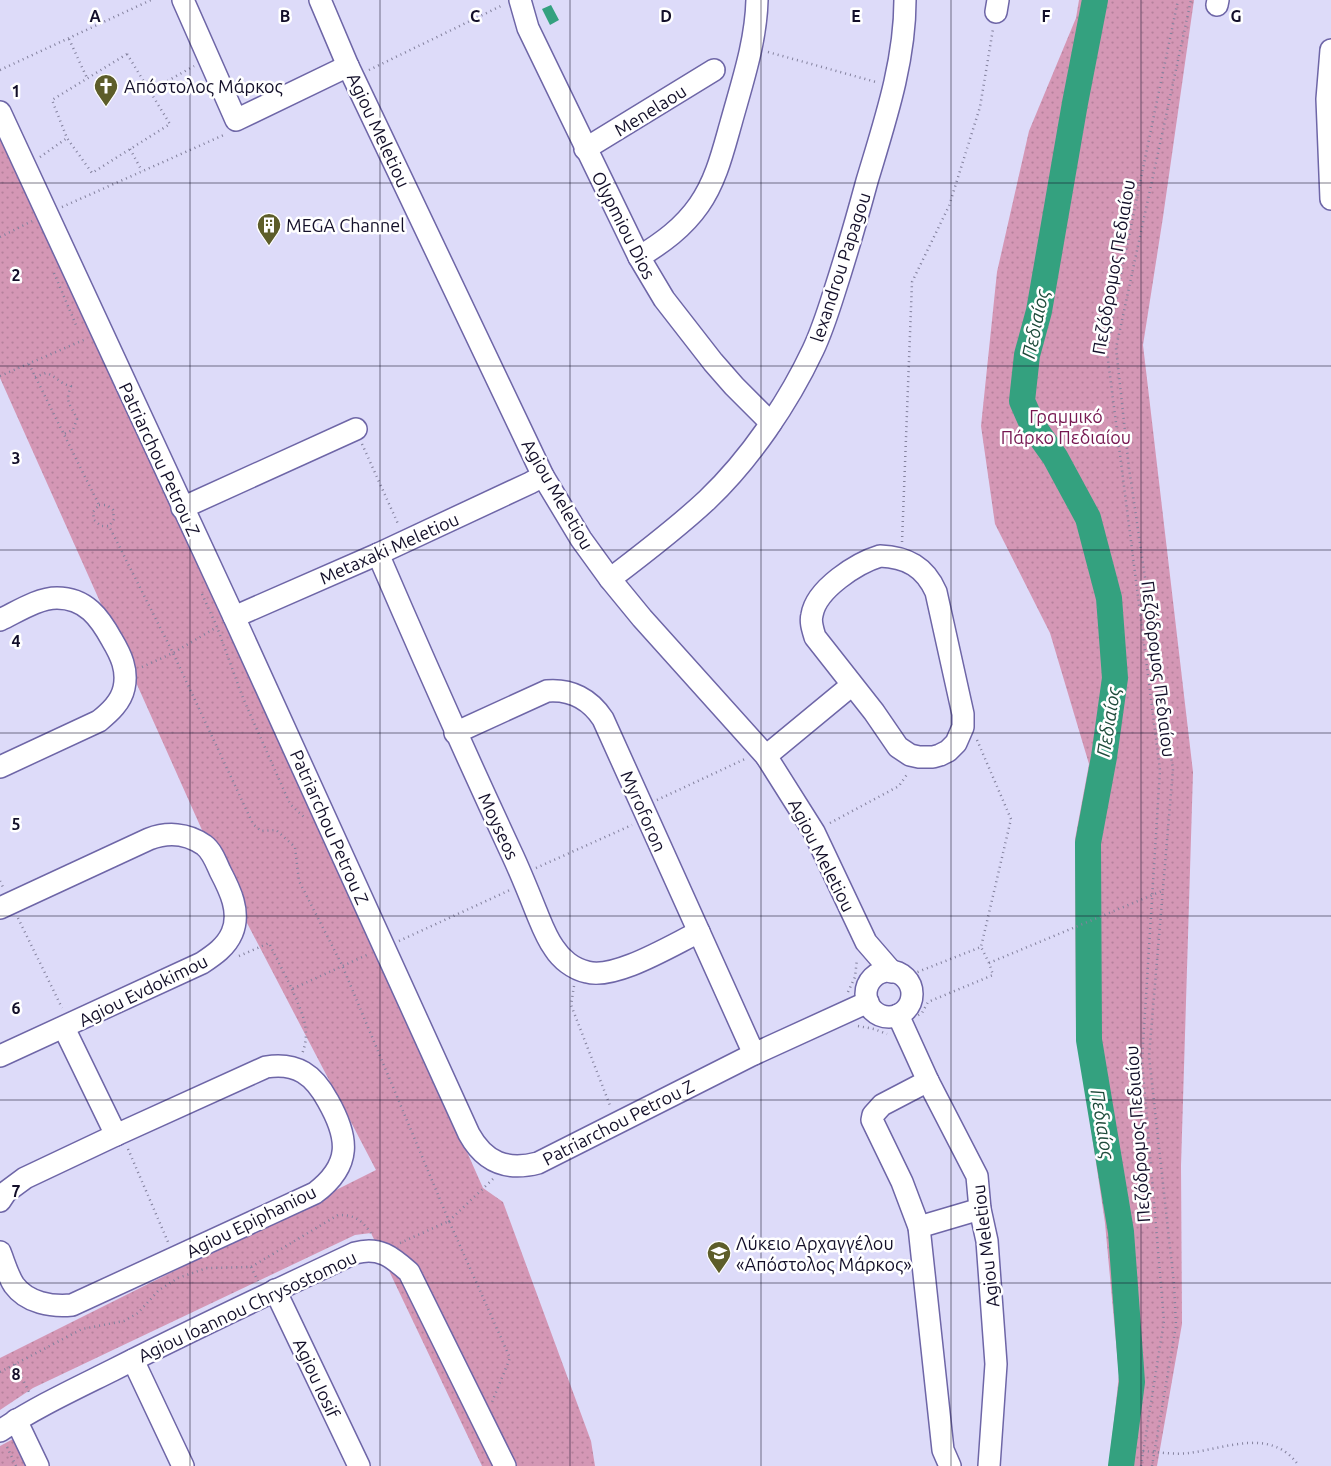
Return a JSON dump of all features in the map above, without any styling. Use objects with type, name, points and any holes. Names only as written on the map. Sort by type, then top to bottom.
[{"type":"street","points":[[183,0],[236,120],[351,72]]},
{"type":"street","name":"Agiou Meletiou","points":[[320,0],[351,72],[543,476],[581,539],[610,579],[642,618],[762,752],[814,832],[866,942],[869,992]]},
{"type":"street","points":[[639,258],[678,230],[699,205],[709,188],[721,158],[751,47],[757,0]]},
{"type":"street","name":"lexandrou Papagou","points":[[610,579],[708,499],[748,453],[771,422],[792,390],[814,348],[842,268],[894,87],[901,51],[905,0]]},
{"type":"street","name":"Olypmiou Dios","points":[[514,2],[639,258],[664,299],[686,330],[734,386],[771,422]]},
{"type":"street","points":[[1331,50],[1327,99],[1331,199]]},
{"type":"street","name":"Menelaou","points":[[585,149],[714,70]]},
{"type":"street","name":"Patriarchou Petrou Z","points":[[0,112],[182,508],[226,622],[469,1134],[480,1150],[506,1166],[524,1166],[538,1163],[754,1054],[869,992],[881,973],[899,972]]},
{"type":"street","points":[[182,508],[356,429]]},
{"type":"street","name":"Metaxaki Meletiou","points":[[226,622],[530,484],[543,476]]},
{"type":"street","name":"Moyseos","points":[[378,554],[455,733],[521,874],[547,938],[553,947],[567,962],[578,969],[599,974],[609,973],[625,968],[699,932]]},
{"type":"street","points":[[880,556],[902,558],[924,573],[936,592],[963,714],[963,726],[956,743],[948,751],[933,757],[910,755],[898,746],[874,712],[815,637],[812,624],[812,614],[824,592],[854,567],[880,556]]},
{"type":"street","points":[[0,620],[49,599],[70,600],[79,603],[95,613],[102,621],[121,656],[125,675],[124,688],[119,700],[111,711],[99,721],[0,767]]},
{"type":"street","points":[[762,752],[852,686]]},
{"type":"street","name":"Myroforon","points":[[455,733],[547,692],[559,690],[580,697],[598,711],[754,1054]]},
{"type":"street","name":"Agiou Evdokimou","points":[[0,1056],[202,963],[215,955],[232,934],[235,912],[232,896],[211,852],[205,845],[186,836],[168,834],[160,835],[5,906]]},
{"type":"street","name":"Agiou Meletiou","points":[[866,942],[899,972]]},
{"type":"street","points":[[869,992],[873,1010],[880,1015],[889,1017],[896,1025],[910,1003],[911,991],[899,972]]},
{"type":"street","name":"Agiou Meletiou","points":[[896,1025],[928,1081],[976,1176],[980,1209],[987,1241],[996,1364],[989,1466]]},
{"type":"street","points":[[67,1026],[118,1133]]},
{"type":"street","name":"Agiou Epiphaniou","points":[[0,1201],[6,1192],[25,1178],[256,1070],[276,1065],[286,1065],[296,1069],[313,1080],[321,1088],[343,1131],[344,1146],[340,1165],[333,1176],[315,1193],[72,1305],[57,1307],[39,1302],[20,1292],[13,1283],[0,1252]]},
{"type":"street","points":[[928,1081],[882,1105],[873,1115],[874,1126],[902,1182],[919,1227],[943,1450],[950,1466]]},
{"type":"street","points":[[919,1227],[980,1209]]},
{"type":"street","name":"Agiou Ioannou Chrysostomou","points":[[7,1431],[38,1409],[132,1360],[275,1290],[355,1253],[366,1250],[383,1253]]},
{"type":"street","points":[[383,1253],[409,1272],[505,1466]]},
{"type":"street","name":"Agiou Iosif","points":[[275,1290],[359,1466]]},
{"type":"street","points":[[132,1360],[184,1466]]},
{"type":"street","points":[[7,1431],[38,1466]]},
{"type":"path","points":[[0,70],[151,0]]},
{"type":"path","name":"Πεζόδρομος Πεδιαίου","points":[[1141,1466],[1164,1321],[1142,1061],[1160,770],[1106,352],[1178,0]]},
{"type":"path","points":[[1152,1466],[1176,1326],[1174,1284],[1149,1056],[1173,769],[1129,468],[1116,348],[1191,0]]},
{"type":"path","points":[[351,72],[514,2]]},
{"type":"path","points":[[902,558],[912,282],[949,206],[980,107],[997,6]]},
{"type":"path","points":[[69,38],[87,78]]},
{"type":"path","points":[[751,47],[894,87]]},
{"type":"path","points":[[127,54],[170,124],[92,173],[68,138],[52,100],[87,78],[127,54]]},
{"type":"path","points":[[150,91],[208,58]]},
{"type":"path","points":[[0,237],[47,213],[230,132]]},
{"type":"path","points":[[26,166],[68,138]]},
{"type":"path","points":[[130,149],[142,171]]},
{"type":"path","points":[[0,376],[101,332]]},
{"type":"path","points":[[29,364],[99,505]]},
{"type":"path","points":[[35,377],[46,372],[52,374],[63,384],[71,386],[67,396],[69,405],[77,419],[73,430],[64,434]]},
{"type":"path","points":[[356,429],[406,541]]},
{"type":"path","points":[[99,505],[107,505],[113,510],[114,519],[109,526],[101,526],[94,520],[93,512],[99,505]]},
{"type":"path","points":[[109,526],[173,653],[253,824],[260,830],[276,830],[295,847],[299,881],[342,966],[449,1221],[510,1358],[484,1424]]},
{"type":"path","points":[[201,592],[226,622],[243,698],[290,804],[309,822]]},
{"type":"path","points":[[125,675],[173,653],[226,622]]},
{"type":"path","points":[[852,1027],[874,1028],[896,1025],[922,1013],[928,1002],[993,975],[981,947],[1011,819],[979,742],[963,726]]},
{"type":"path","points":[[521,874],[644,813],[748,757],[752,752],[762,752]]},
{"type":"path","points":[[814,832],[899,786],[918,757]]},
{"type":"path","points":[[0,881],[5,906],[67,1026]]},
{"type":"path","points":[[989,963],[1162,891]]},
{"type":"path","points":[[899,972],[981,947]]},
{"type":"path","points":[[899,972],[902,965],[899,972]]},
{"type":"path","points":[[578,969],[571,1005],[617,1123]]},
{"type":"path","points":[[292,990],[306,1024],[307,1043],[296,1069]]},
{"type":"path","points":[[118,1133],[175,1257]]},
{"type":"path","points":[[0,1372],[82,1329],[124,1321],[138,1313],[159,1290],[178,1278],[207,1268],[251,1267],[338,1215],[351,1215],[364,1224],[383,1253],[410,1238],[449,1221],[506,1166]]},
{"type":"path","points":[[15,1364],[38,1409]]},
{"type":"path","points":[[7,1431],[16,1466]]},
{"type":"path","points":[[1143,1451],[1186,1454],[1258,1441],[1283,1450],[1291,1456],[1298,1466]]},
{"type":"green space","name":"Γραμμικό Πάρκο Πεδιαίου","points":[[1079,0],[1194,0],[1143,345],[1193,772],[1181,1166],[1182,1324],[1157,1466],[1109,1466],[1119,1375],[1105,1223],[1076,1028],[1075,839],[1089,764],[1050,633],[995,524],[981,426],[997,272],[1029,131],[1076,18]]},
{"type":"green space","points":[[0,100],[483,1188],[503,1202],[591,1441],[595,1466],[482,1466],[371,1233],[355,1235],[33,1388],[0,1410],[0,1358],[376,1170],[223,877],[0,378]]},
{"type":"green space","points":[[28,1431],[43,1466],[0,1466],[0,1446]]},
{"type":"shaded area","points":[[551,5],[559,20],[550,25],[542,9]]},
{"type":"waterway","name":"Πεδιαίος","points":[[1095,0],[1039,311],[1027,355],[1022,401],[1033,426],[1055,457],[1088,518],[1109,598],[1115,678],[1104,757],[1088,843],[1089,1040],[1121,1232],[1132,1382],[1121,1466]]},
{"type":"place","name":"Απόστολος Μάρκος","points":[[106,107]]},
{"type":"place","name":"MEGA Channel","points":[[269,246]]},
{"type":"place","name":"Λύκειο Αρχαγγέλου «Απόστολος Μάρκος»","points":[[719,1274]]}]
